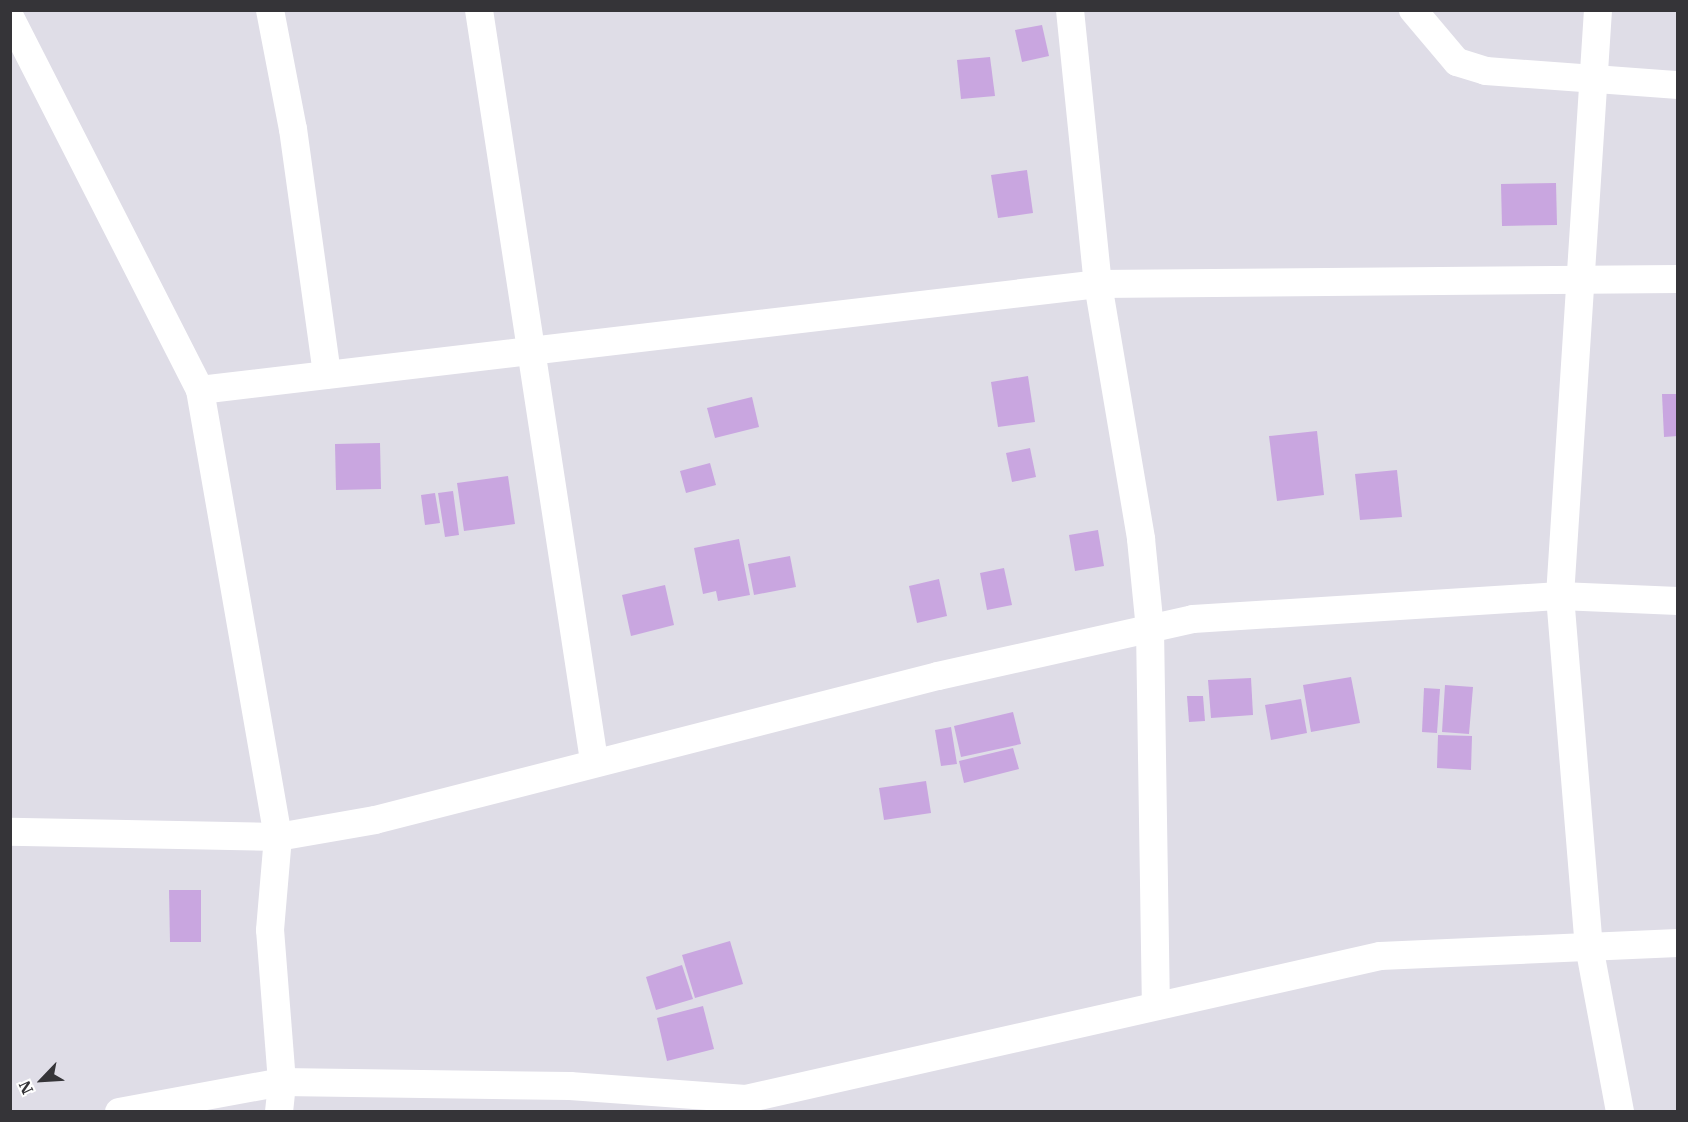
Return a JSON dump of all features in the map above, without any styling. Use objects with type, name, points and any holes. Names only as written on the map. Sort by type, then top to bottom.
[{"type":"street","points":[[270,10],[293,129],[327,375]]},
{"type":"street","points":[[478,10],[594,762]]},
{"type":"street","points":[[1070,10],[1098,285],[1141,539],[1150,629],[1156,1006]]},
{"type":"street","points":[[1413,10],[1457,62],[1507,73],[1593,76],[1677,85]]},
{"type":"street","points":[[1598,10],[1578,276],[1560,596],[1589,946],[1620,1112]]},
{"type":"street","points":[[10,17],[200,390],[278,837],[270,930],[282,1082],[279,1112]]},
{"type":"street","points":[[200,390],[1098,285],[1578,276],[1677,279]]},
{"type":"street","points":[[10,832],[278,837],[375,820],[594,762],[938,676],[1193,619],[1560,596],[1677,601]]},
{"type":"street","points":[[119,1112],[282,1082],[570,1086],[746,1099],[1380,956],[1677,943]]},
{"type":"building","points":[[1042,25],[1049,56],[1022,62],[1015,30]]},
{"type":"building","points":[[990,57],[995,96],[961,99],[957,60]]},
{"type":"building","points":[[1027,170],[1033,213],[998,218],[991,175]]},
{"type":"building","points":[[1556,183],[1557,225],[1502,226],[1501,184]]},
{"type":"building","points":[[1028,376],[1035,422],[998,427],[991,382]]},
{"type":"building","points":[[1662,394],[1678,394],[1678,436],[1664,437]]},
{"type":"building","points":[[752,397],[759,427],[715,438],[707,408]]},
{"type":"building","points":[[1317,431],[1324,495],[1277,501],[1269,436]]},
{"type":"building","points":[[380,443],[381,489],[336,490],[335,444]]},
{"type":"building","points":[[1030,448],[1036,477],[1012,482],[1006,453]]},
{"type":"building","points":[[710,463],[716,485],[686,493],[680,471]]},
{"type":"building","points":[[1397,470],[1402,517],[1360,520],[1355,474]]},
{"type":"building","points":[[508,476],[515,524],[464,531],[457,483]]},
{"type":"building","points":[[453,491],[459,535],[445,537],[438,493]]},
{"type":"building","points":[[435,493],[440,523],[425,525],[421,495]]},
{"type":"building","points":[[1098,530],[1104,566],[1075,571],[1069,535]]},
{"type":"building","points":[[739,539],[750,595],[718,601],[716,591],[703,594],[694,548]]},
{"type":"building","points":[[790,556],[796,587],[754,595],[748,564]]},
{"type":"building","points":[[1004,568],[1012,605],[987,610],[980,573]]},
{"type":"building","points":[[939,579],[947,616],[917,623],[909,586]]},
{"type":"building","points":[[665,585],[674,625],[631,636],[622,595]]},
{"type":"building","points":[[1351,677],[1360,723],[1311,732],[1303,685]]},
{"type":"building","points":[[1251,678],[1253,715],[1211,718],[1208,680]]},
{"type":"building","points":[[1445,685],[1473,687],[1469,734],[1442,732]]},
{"type":"building","points":[[1424,688],[1440,689],[1437,733],[1422,732]]},
{"type":"building","points":[[1187,696],[1203,696],[1205,721],[1189,722]]},
{"type":"building","points":[[1301,699],[1307,733],[1271,740],[1265,705]]},
{"type":"building","points":[[1013,712],[1021,744],[961,757],[954,726]]},
{"type":"building","points":[[951,727],[957,764],[941,766],[935,730]]},
{"type":"building","points":[[1438,735],[1472,736],[1471,770],[1437,768]]},
{"type":"building","points":[[1013,748],[1019,769],[964,783],[959,761]]},
{"type":"building","points":[[926,781],[931,813],[884,820],[879,788]]},
{"type":"building","points":[[169,890],[201,890],[201,942],[170,942]]},
{"type":"building","points":[[730,941],[743,984],[695,998],[682,955]]},
{"type":"building","points":[[682,965],[693,999],[656,1010],[646,977]]},
{"type":"building","points":[[703,1006],[714,1049],[667,1061],[657,1018]]}]
